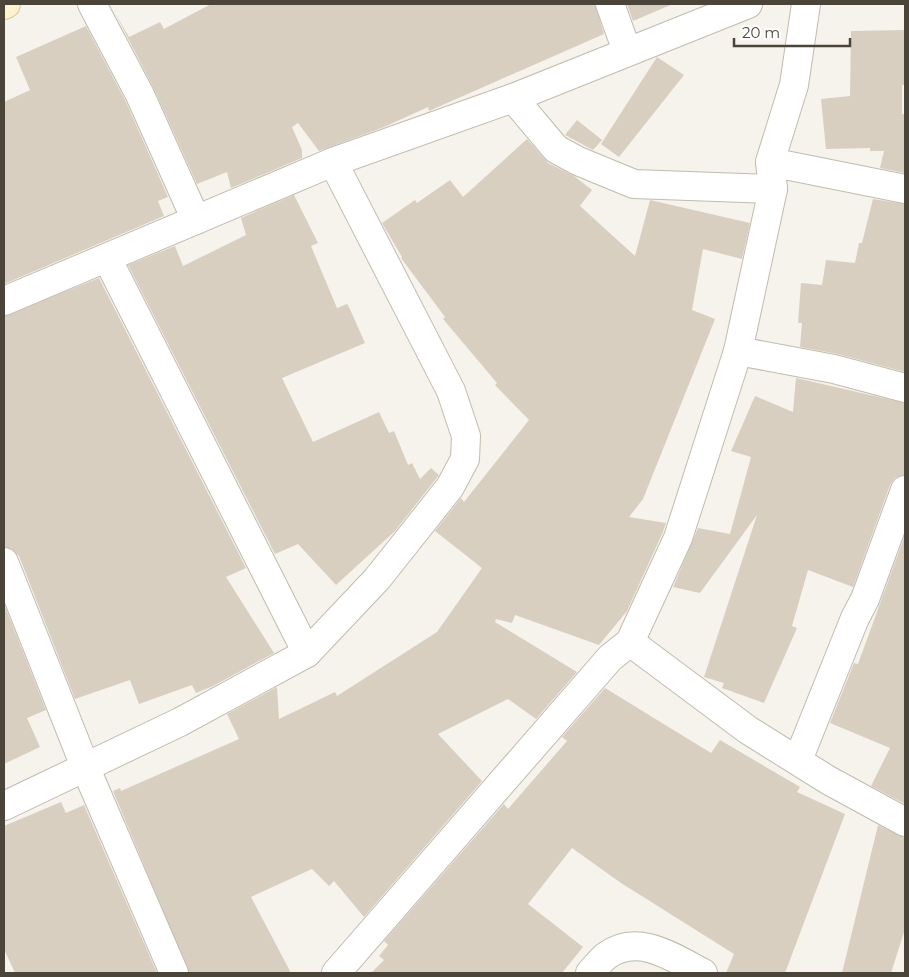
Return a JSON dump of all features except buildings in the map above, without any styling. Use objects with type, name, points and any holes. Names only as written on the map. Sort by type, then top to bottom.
[{"type":"street","points":[[92,4],[140,95],[196,220]]},
{"type":"street","points":[[610,4],[626,51]]},
{"type":"street","points":[[4,301],[333,162],[513,98],[626,51],[748,4]]},
{"type":"street","points":[[336,973],[610,658],[630,642],[678,538],[738,351],[773,189],[770,162],[794,85],[806,4]]},
{"type":"street","points":[[513,98],[556,149],[578,161],[634,184],[773,189]]},
{"type":"street","points":[[4,806],[86,769],[180,722],[307,653],[377,579],[450,487],[465,459],[466,436],[451,391],[333,162]]},
{"type":"street","points":[[770,162],[905,190]]},
{"type":"street","points":[[107,258],[307,653]]},
{"type":"street","points":[[738,351],[834,368],[905,388]]},
{"type":"street","points":[[798,760],[854,618],[865,599],[905,490]]},
{"type":"street","points":[[4,562],[86,769],[174,973]]},
{"type":"street","points":[[630,642],[748,730],[828,780],[905,822]]},
{"type":"street","points":[[590,973],[607,956],[633,946],[659,949],[703,973]]}]
